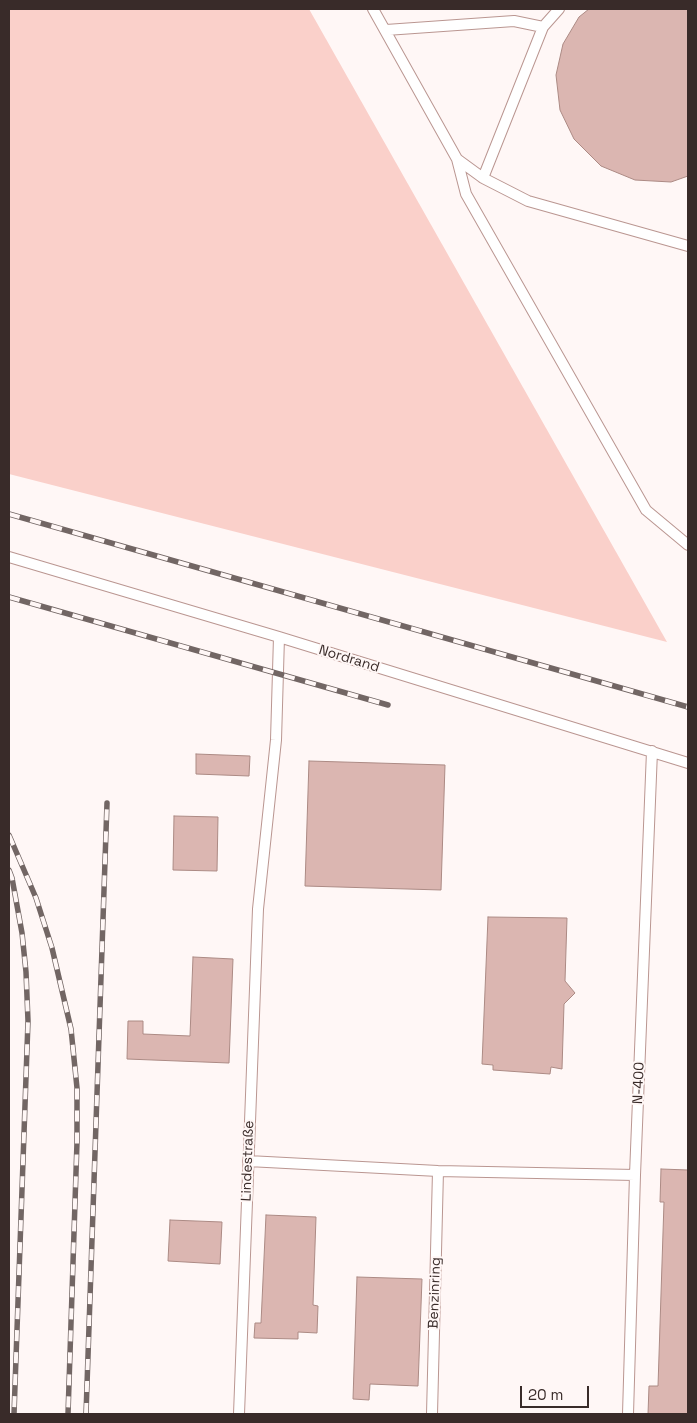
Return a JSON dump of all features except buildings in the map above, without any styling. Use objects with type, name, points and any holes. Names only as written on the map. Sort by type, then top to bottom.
[{"type":"lane","points":[[374,9],[457,159],[466,194],[646,510],[687,541]]},
{"type":"lane","points":[[484,178],[543,27],[559,9]]},
{"type":"lane","points":[[386,30],[514,21],[543,27]]},
{"type":"lane","points":[[457,159],[484,178],[528,201],[688,246]]},
{"type":"lane","name":"Nordrand","points":[[9,557],[279,637],[688,763]]},
{"type":"lane","name":"Lindestraße","points":[[239,1414],[258,909],[276,740],[279,637]]},
{"type":"lane","name":"N-400","points":[[628,1414],[635,1175],[652,751]]},
{"type":"lane","points":[[248,1161],[438,1171],[635,1175]]},
{"type":"lane","name":"Benzinring","points":[[432,1414],[438,1171]]},
{"type":"shaded area","points":[[9,9],[309,9],[667,642],[9,474]]},
{"type":"railway","points":[[9,514],[688,707]]},
{"type":"railway","points":[[9,597],[388,705]]},
{"type":"railway","points":[[86,1414],[107,803]]},
{"type":"railway","points":[[9,835],[36,898],[52,948],[71,1029],[77,1088],[77,1142],[68,1414]]},
{"type":"railway","points":[[9,870],[22,933],[28,1021],[14,1414]]}]
